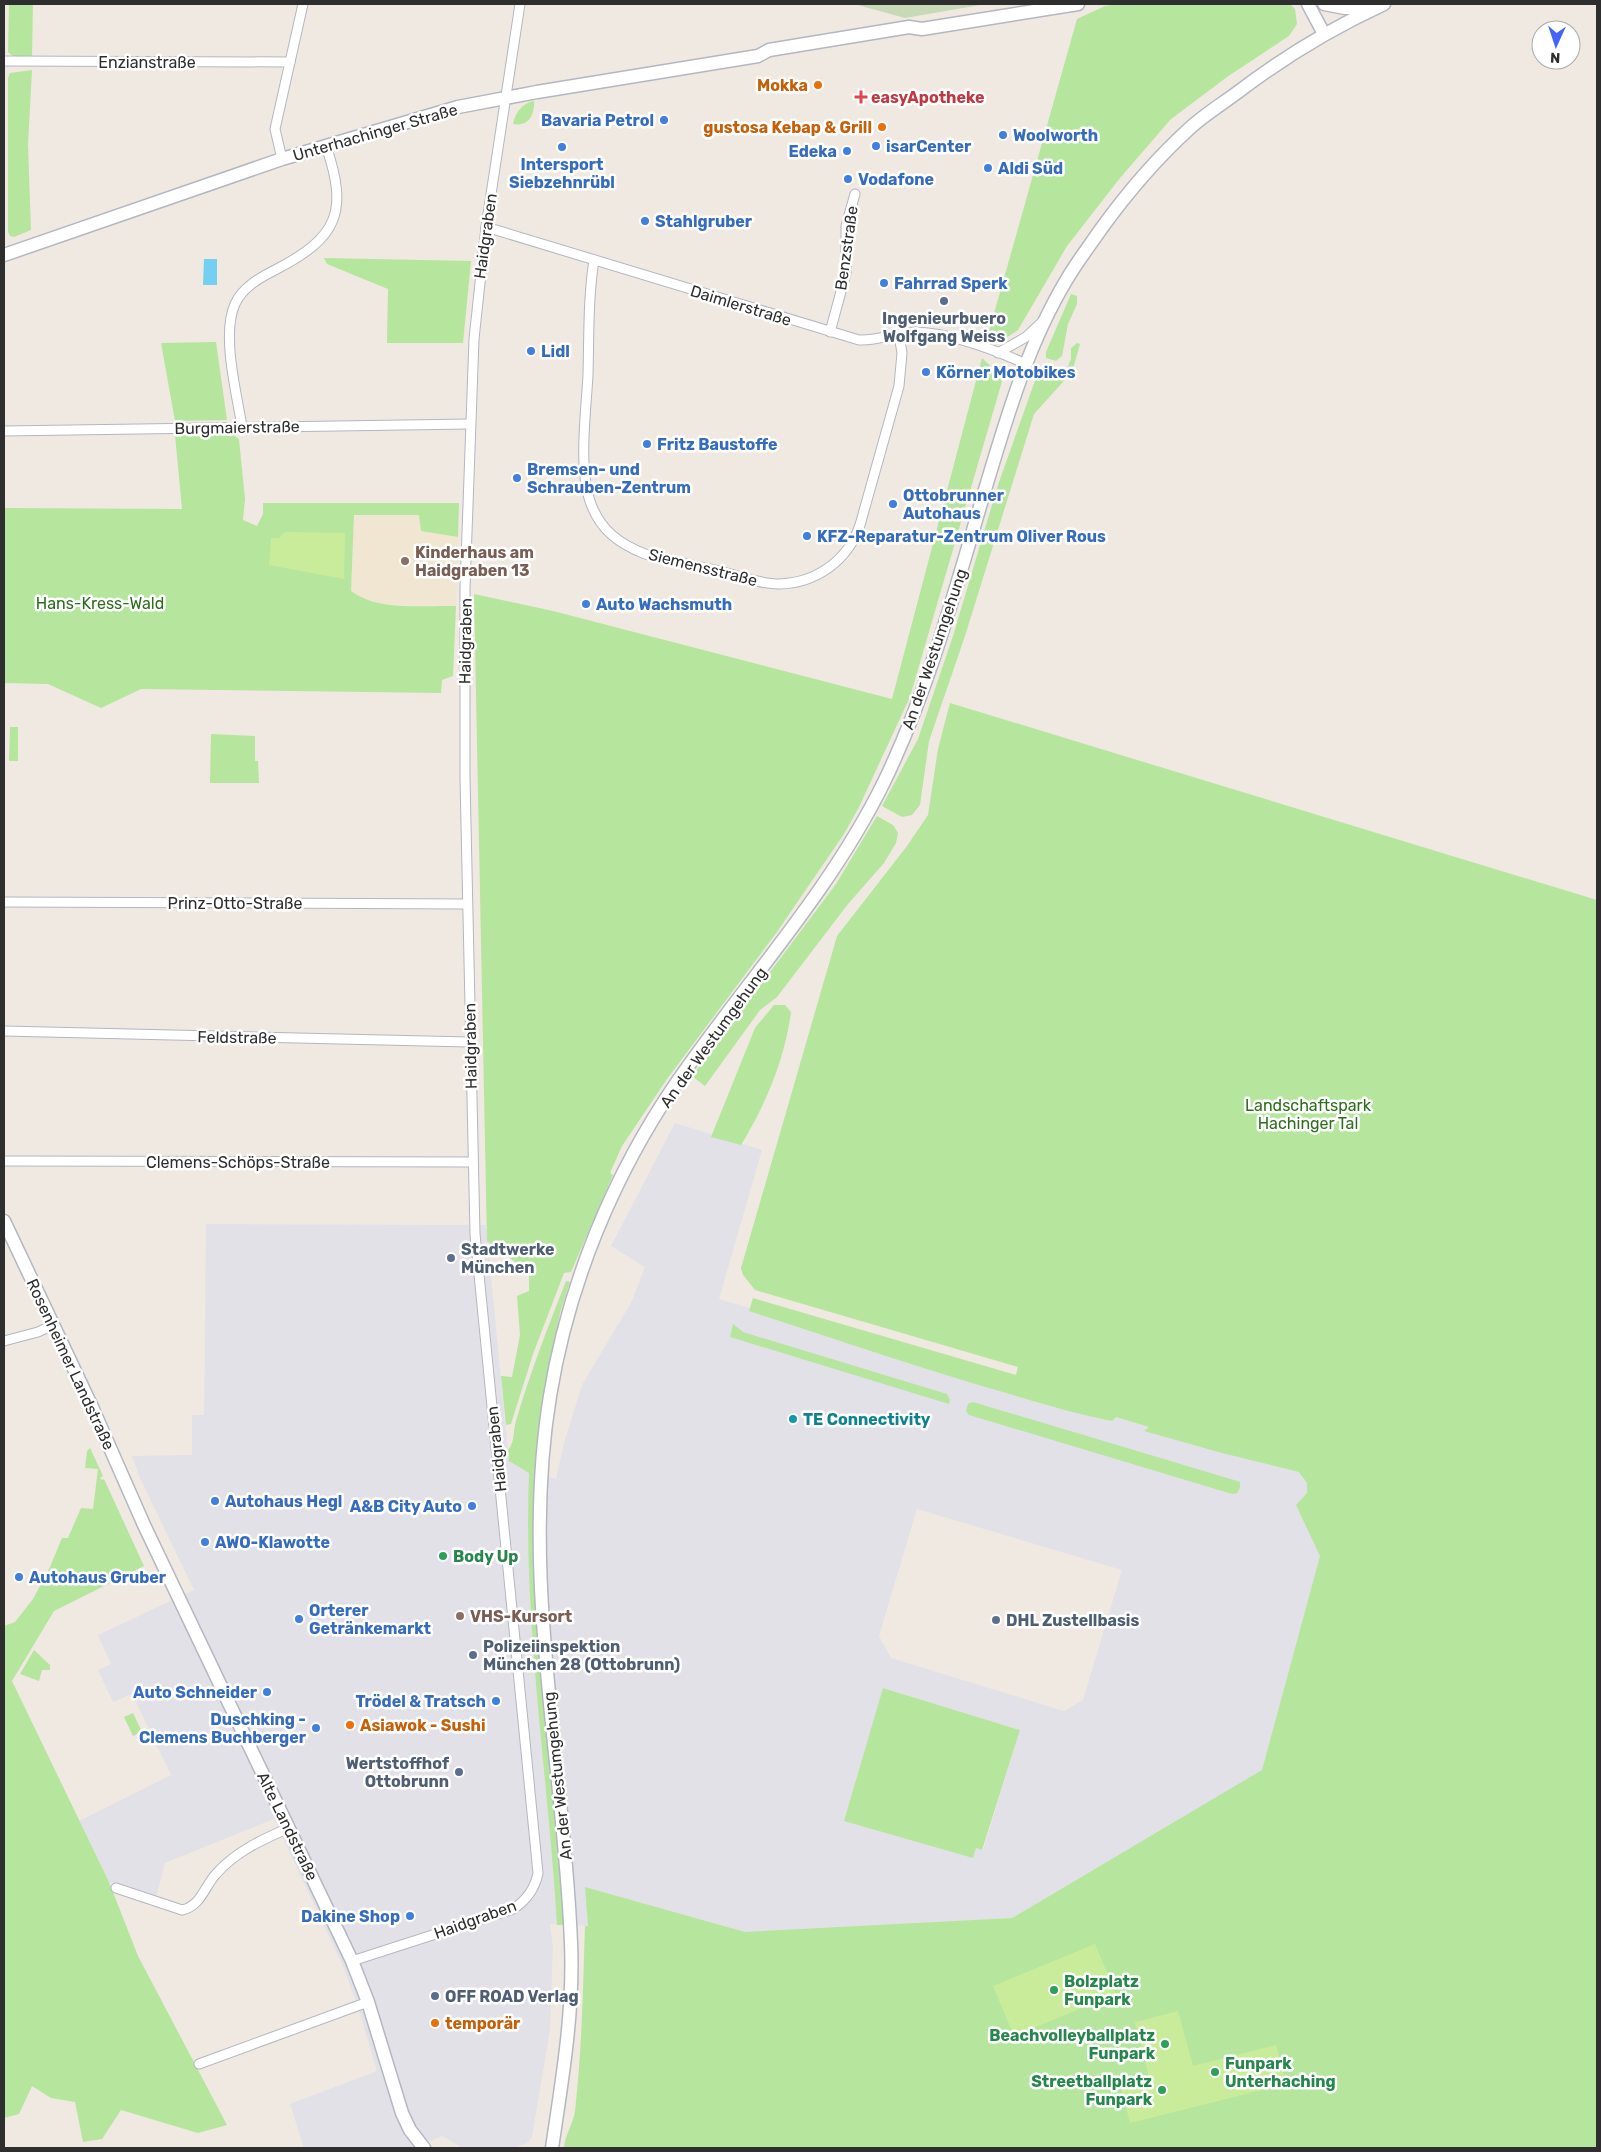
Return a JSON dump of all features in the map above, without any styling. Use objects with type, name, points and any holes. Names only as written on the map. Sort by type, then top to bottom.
[{"type":"main road","name":"Unterhachinger Straße","points":[[5,251],[282,159],[449,110],[506,98],[758,56],[770,58],[910,36],[922,29],[1078,4]]},
{"type":"main road","points":[[1308,4],[1324,34]]},
{"type":"main road","points":[[1324,4],[1345,8],[1379,6]]},
{"type":"main road","points":[[1324,4],[1336,27]]},
{"type":"main road","name":"An der Westumgehung","points":[[552,2148],[571,2015],[571,1946],[565,1859],[546,1672],[540,1567],[545,1433],[550,1397],[562,1342],[579,1281],[594,1239],[634,1154],[675,1086],[829,877],[847,849],[883,783],[920,698],[992,464],[1026,364],[1067,279],[1102,227],[1155,164],[1192,126],[1283,59],[1336,27],[1379,6]]},
{"type":"main road","name":"Rosenheimer Landstraße","points":[[4,1221],[136,1508]]},
{"type":"main road","name":"Alte Landstraße","points":[[136,1508],[352,1961],[368,2002],[402,2113],[410,2130],[424,2148]]},
{"type":"street","points":[[282,159],[275,129],[303,4]]},
{"type":"street","name":"Haidgraben","points":[[352,1961],[513,1909],[527,1899],[533,1890],[538,1873],[475,1234],[469,1042],[464,690],[470,424],[474,339],[486,227],[520,4]]},
{"type":"street","name":"Enzianstraße","points":[[4,61],[290,62]]},
{"type":"street","points":[[242,427],[229,342],[230,318],[235,302],[245,289],[259,278],[318,243],[327,232],[336,212],[337,194],[334,173],[326,146]]},
{"type":"street","name":"Benzstraße","points":[[830,332],[846,273],[846,226],[854,194]]},
{"type":"street","name":"Daimlerstraße","points":[[486,227],[859,340],[870,340],[917,332],[969,343],[1026,364]]},
{"type":"street","name":"Siemensstraße","points":[[594,260],[585,448],[587,494],[597,518],[613,538],[645,554],[778,584],[804,580],[822,572],[841,558],[853,543],[860,525],[899,386],[902,353],[899,335]]},
{"type":"street","points":[[998,353],[1026,337],[1047,318]]},
{"type":"street","name":"Burgmaierstraße","points":[[4,431],[470,424]]},
{"type":"street","name":"Prinz-Otto-Straße","points":[[4,902],[467,904]]},
{"type":"street","name":"Feldstraße","points":[[4,1032],[469,1042]]},
{"type":"street","name":"Clemens-Schöps-Straße","points":[[4,1161],[472,1162]]},
{"type":"street","points":[[4,1341],[38,1332],[53,1325]]},
{"type":"street","points":[[116,1888],[182,1910],[191,1908],[216,1873],[254,1844],[289,1828]]},
{"type":"street","points":[[199,2064],[368,2002]]},
{"type":"shaded area","name":"Kinderhaus am Haidgraben 13","points":[[354,515],[420,515],[422,531],[458,537],[456,606],[386,605],[356,595],[351,591]]},
{"type":"shaded area","points":[[675,1123],[762,1150],[719,1299],[1342,1484],[1265,1771],[1012,1918],[613,1941],[587,1926],[550,1924],[553,1947],[550,2030],[532,2137],[527,2143],[513,2148],[463,2148],[442,2136],[415,2148],[304,2148],[290,2104],[377,2071],[357,2004],[343,1966],[274,1819],[165,1863],[156,1898],[109,1882],[79,1821],[171,1775],[132,1694],[113,1702],[98,1670],[111,1664],[98,1635],[194,1590],[140,1478],[132,1456],[192,1455],[192,1415],[204,1415],[206,1224],[486,1225],[509,1461],[529,1473],[556,1479],[564,1443],[582,1385],[632,1301],[645,1267],[611,1246]],"holes":[[[917,1509],[1122,1570],[1083,1700],[1064,1711],[891,1658],[879,1636]],[[883,1688],[1020,1730],[983,1850],[976,1848]]]},
{"type":"green space","points":[[9,4],[33,4],[32,58],[15,58],[8,52]]},
{"type":"green space","points":[[854,4],[986,4],[905,18]]},
{"type":"green space","points":[[1119,4],[1290,4],[1295,9],[1297,24],[1289,36],[1227,77],[1171,119],[1120,178],[1067,246],[1018,330],[1003,340],[986,342],[1077,19],[1105,6]]},
{"type":"green space","points":[[32,70],[28,145],[31,230],[14,237],[10,236],[8,232],[8,78],[10,73]]},
{"type":"green space","points":[[534,101],[530,119],[523,124],[513,124],[515,116],[520,109]]},
{"type":"green space","points":[[324,258],[471,261],[463,343],[387,343],[388,289],[327,264]]},
{"type":"green space","points":[[1071,294],[1077,296],[1077,304],[1068,324],[1062,356],[1056,361],[1046,358],[1046,352]]},
{"type":"green space","points":[[216,342],[227,420],[175,421],[161,343]]},
{"type":"green space","points":[[1077,343],[1080,344],[1072,372],[1034,414],[965,636],[929,741],[920,805],[912,815],[902,817],[882,806],[918,739],[953,636],[998,485],[1037,375],[1055,375],[1066,371],[1071,359],[1071,348]]},
{"type":"green space","points":[[982,358],[1003,378],[910,697],[859,807],[844,834],[777,932],[667,1079],[622,1146],[610,1173],[613,1175],[571,1272],[564,1273],[533,1354],[511,1424],[506,1425],[501,1376],[512,1377],[520,1335],[517,1296],[529,1291],[529,1272],[487,1241],[474,594],[553,611],[892,699]]},
{"type":"green space","name":"Hans-Kress-Wald","points":[[231,433],[239,439],[245,499],[243,520],[257,526],[263,514],[263,503],[459,503],[458,537],[421,531],[419,515],[354,515],[351,591],[362,598],[388,605],[456,606],[453,676],[442,680],[441,693],[141,689],[101,708],[48,684],[4,683],[4,508],[182,509],[175,435]]},
{"type":"green space","points":[[285,532],[345,533],[344,579],[269,565],[271,538],[279,538]]},
{"type":"green space","name":"Landschaftspark Hachinger Tal","points":[[950,703],[1597,900],[1597,2148],[564,2148],[575,2111],[579,2065],[585,1926],[588,1926],[585,1887],[745,1932],[1012,1918],[1262,1770],[1320,1556],[1296,1505],[1307,1493],[1307,1483],[1299,1472],[1144,1431],[1149,1427],[1116,1417],[1112,1421],[1006,1393],[749,1311],[753,1298],[1016,1375],[1018,1367],[755,1290],[743,1275],[741,1268],[837,936],[907,846],[928,815],[938,749]]},
{"type":"green space","points":[[10,727],[18,727],[18,761],[9,761]]},
{"type":"green space","points":[[211,734],[255,736],[255,761],[258,761],[259,783],[210,783]]},
{"type":"green space","points":[[877,816],[893,825],[898,833],[896,843],[884,863],[848,904],[777,997],[760,1010],[705,1086],[692,1076],[836,884]]},
{"type":"green space","points":[[774,1005],[785,1005],[791,1012],[784,1047],[766,1098],[741,1145],[711,1137],[755,1028]]},
{"type":"green space","points":[[566,1281],[570,1282],[560,1313],[544,1397],[537,1597],[542,1683],[564,1925],[557,1925],[533,1643],[528,1530],[529,1473],[509,1461],[508,1450],[512,1444],[516,1421],[533,1368]]},
{"type":"green space","points":[[733,1324],[743,1332],[947,1394],[950,1400],[949,1404],[730,1337]]},
{"type":"green space","points":[[973,1402],[1234,1480],[1240,1482],[1240,1488],[1237,1493],[1232,1494],[969,1415],[966,1411],[968,1404]]},
{"type":"green space","points":[[90,1448],[103,1476],[100,1478],[104,1479],[144,1566],[54,1611],[12,1681],[109,1882],[138,1956],[227,2125],[198,2133],[121,2110],[102,2139],[83,2142],[75,2102],[51,2098],[32,2086],[19,2114],[4,2118],[4,1626],[15,1622],[33,1599],[50,1567],[62,1538],[68,1538],[81,1508],[93,1509],[98,1469],[85,1468],[87,1451]]},
{"type":"green space","points":[[34,1650],[50,1665],[50,1670],[42,1670],[39,1681],[20,1674]]},
{"type":"green space","points":[[883,1688],[1020,1730],[982,1850],[976,1848],[973,1858],[844,1821]]},
{"type":"green space","points":[[133,1713],[142,1732],[133,1736],[124,1717]]},
{"type":"green space","name":"Bolzplatz Funpark","points":[[1095,1944],[1116,1994],[1014,2036],[993,1986]]},
{"type":"green space","name":"Funpark Unterhaching","points":[[1178,2011],[1193,2066],[1276,2045],[1286,2084],[1130,2123],[1120,2084],[1149,2077],[1135,2022]]},
{"type":"water","points":[[204,259],[217,259],[217,285],[203,285]]},
{"type":"place","name":"Mokka","points":[[818,85]]},
{"type":"place","name":"easyApotheke","points":[[861,97]]},
{"type":"place","name":"Bavaria Petrol","points":[[664,120]]},
{"type":"place","name":"gustosa Kebap & Grill","points":[[882,127]]},
{"type":"place","name":"Woolworth","points":[[1003,135]]},
{"type":"place","name":"isarCenter","points":[[876,146]]},
{"type":"place","name":"Intersport Siebzehnrübl","points":[[562,147]]},
{"type":"place","name":"Edeka","points":[[847,151]]},
{"type":"place","name":"Aldi Süd","points":[[988,168]]},
{"type":"place","name":"Vodafone","points":[[848,179]]},
{"type":"place","name":"Stahlgruber","points":[[645,221]]},
{"type":"place","name":"Fahrrad Sperk","points":[[884,283]]},
{"type":"place","name":"Ingenieurbuero Wolfgang Weiss","points":[[944,301]]},
{"type":"place","name":"Lidl","points":[[531,351]]},
{"type":"place","name":"Körner Motobikes","points":[[926,372]]},
{"type":"place","name":"Fritz Baustoffe","points":[[647,444]]},
{"type":"place","name":"Bremsen- und Schrauben-Zentrum","points":[[517,478]]},
{"type":"place","name":"Ottobrunner Autohaus","points":[[893,504]]},
{"type":"place","name":"KFZ-Reparatur-Zentrum Oliver Rous","points":[[807,536]]},
{"type":"place","name":"Kinderhaus am Haidgraben 13","points":[[405,561]]},
{"type":"place","name":"Auto Wachsmuth","points":[[586,604]]},
{"type":"place","name":"Stadtwerke München","points":[[451,1258]]},
{"type":"place","name":"TE Connectivity","points":[[793,1419]]},
{"type":"place","name":"Autohaus Hegl","points":[[215,1501]]},
{"type":"place","name":"A&B City Auto","points":[[472,1506]]},
{"type":"place","name":"AWO-Klawotte","points":[[205,1542]]},
{"type":"place","name":"Body Up","points":[[443,1556]]},
{"type":"place","name":"Autohaus Gruber","points":[[19,1577]]},
{"type":"place","name":"VHS-Kursort","points":[[460,1616]]},
{"type":"place","name":"Orterer Getränkemarkt","points":[[299,1619]]},
{"type":"place","name":"DHL Zustellbasis","points":[[996,1620]]},
{"type":"place","name":"Polizeiinspektion München 28 (Ottobrunn)","points":[[473,1655]]},
{"type":"place","name":"Auto Schneider","points":[[267,1692]]},
{"type":"place","name":"Trödel & Tratsch","points":[[496,1701]]},
{"type":"place","name":"Asiawok - Sushi","points":[[350,1725]]},
{"type":"place","name":"Duschking - Clemens Buchberger","points":[[316,1728]]},
{"type":"place","name":"Wertstoffhof Ottobrunn","points":[[459,1772]]},
{"type":"place","name":"Dakine Shop","points":[[410,1916]]},
{"type":"place","name":"Bolzplatz Funpark","points":[[1054,1990]]},
{"type":"place","name":"OFF ROAD Verlag","points":[[435,1996]]},
{"type":"place","name":"temporär","points":[[435,2023]]},
{"type":"place","name":"Beachvolleyballplatz Funpark","points":[[1165,2044]]},
{"type":"place","name":"Funpark Unterhaching","points":[[1215,2072]]},
{"type":"place","name":"Streetballplatz Funpark","points":[[1162,2090]]}]
